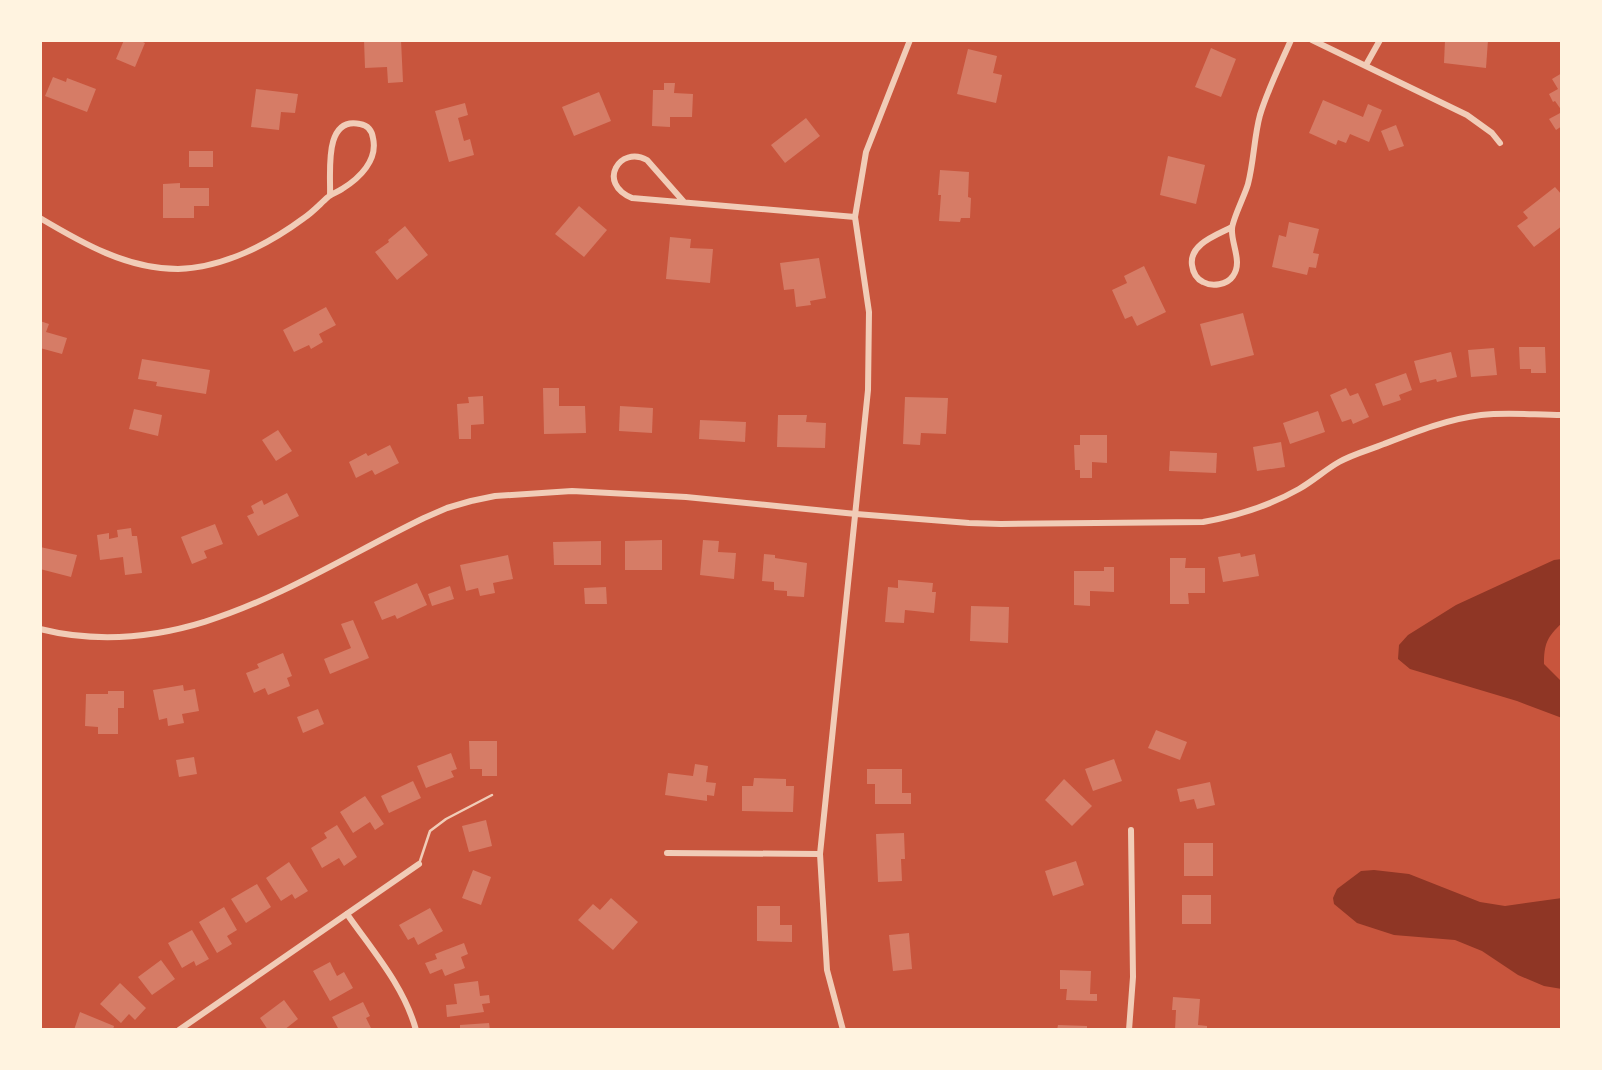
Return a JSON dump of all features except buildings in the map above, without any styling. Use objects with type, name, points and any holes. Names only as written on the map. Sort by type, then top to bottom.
[{"type":"street","points":[[843,1030],[827,970],[820,854],[868,390],[869,312],[855,216],[866,152],[910,40]]},
{"type":"street","points":[[1232,227],[1202,243],[1194,253],[1193,272],[1202,281],[1214,285],[1228,281],[1237,266],[1232,227],[1251,171],[1260,116],[1291,40]]},
{"type":"street","points":[[1312,40],[1467,115],[1492,133],[1500,143]]},
{"type":"street","points":[[1366,65],[1380,40]]},
{"type":"street","points":[[40,218],[79,242],[117,257],[160,268],[195,268],[226,260],[266,242],[304,218],[330,195],[353,181],[373,157],[373,135],[367,126],[347,124],[331,143],[330,195]]},
{"type":"street","points":[[684,202],[647,160],[640,156],[633,155],[617,166],[613,179],[616,187],[632,198],[855,216]]},
{"type":"street","points":[[40,629],[73,635],[127,637],[177,630],[203,623],[271,596],[396,531],[447,508],[495,496],[547,491],[598,491],[1001,524],[1203,522],[1226,518],[1266,505],[1302,488],[1338,463],[1415,432],[1483,415],[1562,415]]},
{"type":"street","points":[[1129,1030],[1133,977],[1132,830]]},
{"type":"street","points":[[667,853],[820,854]]},
{"type":"street","points":[[179,1030],[419,864]]},
{"type":"street","points":[[346,914],[397,986],[408,1006],[416,1030]]},
{"type":"lane","points":[[419,864],[430,831],[446,819],[492,795]]},
{"type":"shaded area","points":[[1562,559],[1562,623],[1547,641],[1544,664],[1562,682],[1562,718],[1517,701],[1410,669],[1398,659],[1399,645],[1408,635],[1456,605],[1554,560]]},
{"type":"shaded area","points":[[1361,871],[1409,874],[1480,902],[1505,906],[1562,898],[1562,989],[1544,986],[1518,975],[1482,951],[1455,940],[1394,935],[1357,923],[1334,904],[1333,898],[1337,889]]}]
